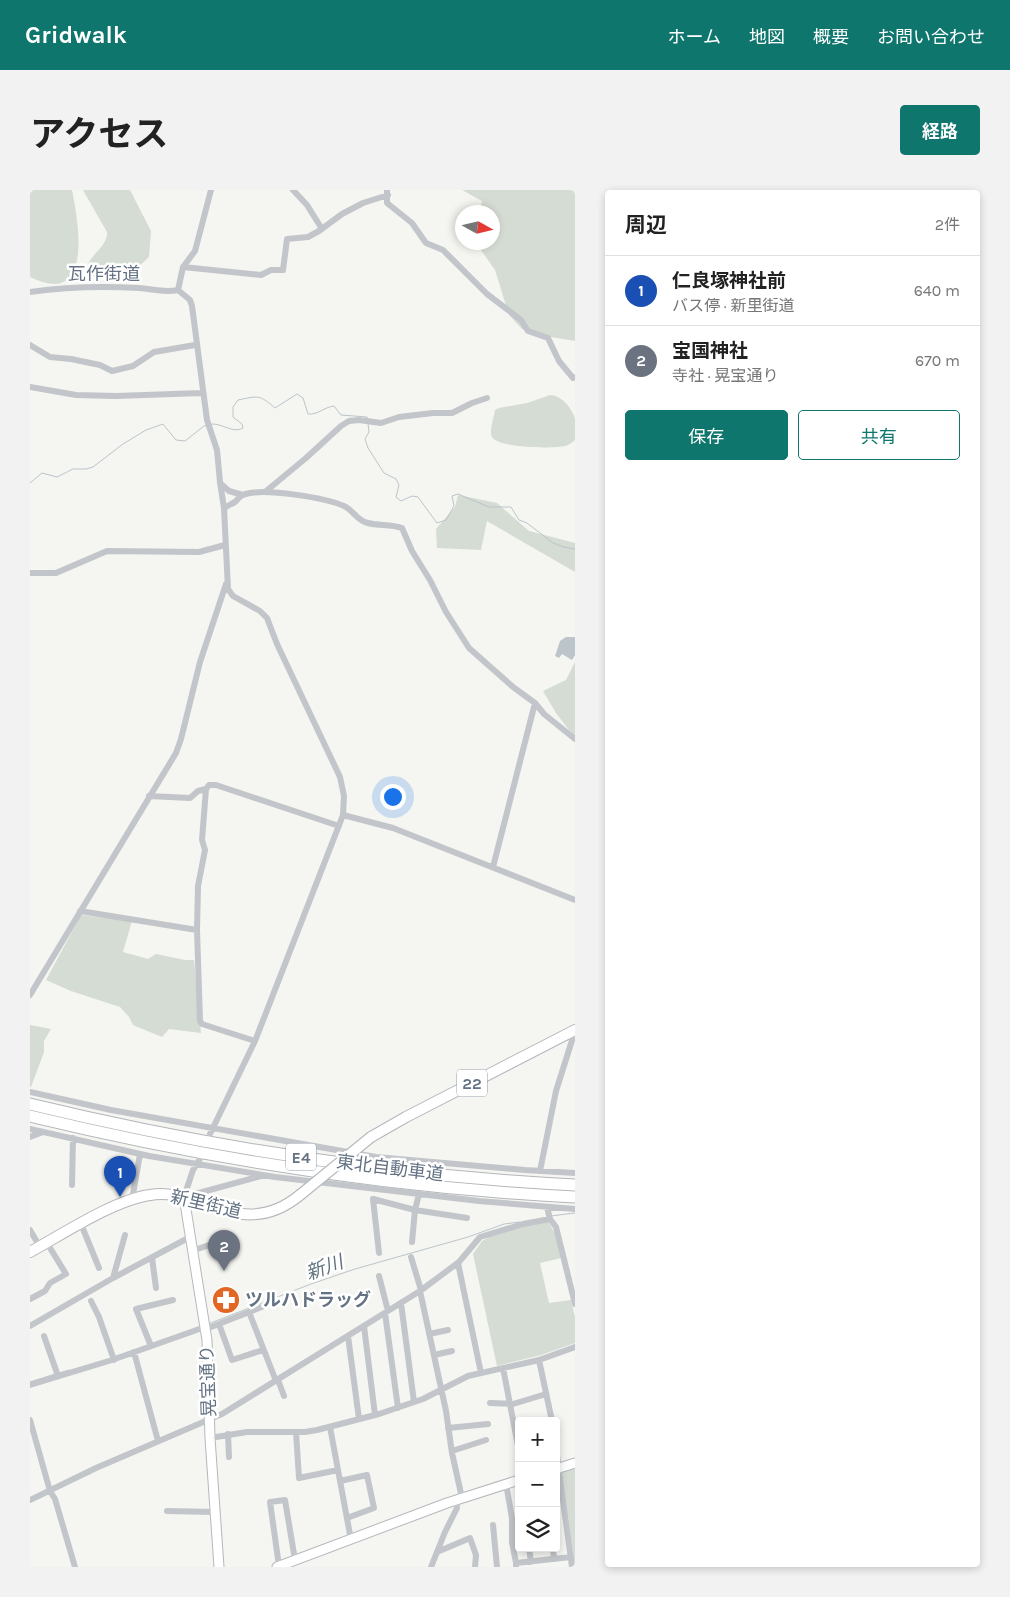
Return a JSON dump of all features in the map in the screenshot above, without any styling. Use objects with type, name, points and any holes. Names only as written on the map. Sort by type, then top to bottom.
[{"type":"highway","name":"東北自動車道","points":[[30,1104],[164,1133],[311,1158],[449,1175],[575,1185]]},
{"type":"highway","name":"東北自動車道","points":[[30,1116],[189,1150],[317,1171],[448,1187],[575,1197]]},
{"type":"main road","name":"新里街道","points":[[30,1252],[81,1224],[132,1200],[158,1194],[184,1197],[226,1211],[258,1214],[280,1210],[300,1196],[370,1137],[575,1030]]},
{"type":"street","points":[[211,190],[196,251],[183,267],[178,290],[190,300],[202,392],[208,424],[217,450],[224,508],[229,593],[260,611],[267,618],[277,644],[340,777],[344,796],[343,815],[255,1041],[212,1131]]},
{"type":"street","points":[[293,190],[307,204],[322,229]]},
{"type":"street","points":[[183,267],[261,275],[271,270],[283,270],[287,239],[308,237],[342,214],[387,192],[387,203],[412,223],[426,243],[443,250],[487,294],[521,320],[528,331],[548,338],[559,361],[573,378],[575,377]]},
{"type":"street","name":"瓦作街道","points":[[30,292],[104,287],[141,288],[167,292],[178,290]]},
{"type":"street","points":[[30,345],[50,357],[100,365],[112,371],[133,366],[154,352],[196,344]]},
{"type":"street","points":[[30,387],[76,395],[116,396],[202,392]]},
{"type":"street","points":[[265,492],[349,421],[359,420],[380,423],[399,417],[452,413],[472,402],[487,398]]},
{"type":"street","points":[[220,482],[229,491],[243,495],[265,492],[327,500],[346,507],[361,520],[368,523],[391,524],[402,528],[412,551],[446,612],[469,648],[575,739]]},
{"type":"street","points":[[224,508],[234,503],[243,495]]},
{"type":"street","points":[[30,573],[56,573],[107,551],[199,552],[226,545]]},
{"type":"street","points":[[30,995],[176,753],[200,662],[227,583]]},
{"type":"street","points":[[493,868],[535,703]]},
{"type":"street","points":[[255,1041],[202,1024],[200,1021],[197,930],[198,886],[205,850],[202,840],[206,789],[209,784],[216,785],[339,826]]},
{"type":"street","points":[[149,796],[190,798],[198,791],[206,789]]},
{"type":"street","points":[[343,815],[393,828],[575,900]]},
{"type":"street","points":[[80,911],[197,930]]},
{"type":"street","points":[[540,1171],[556,1091],[575,1030]]},
{"type":"street","points":[[30,1092],[212,1131],[376,1156],[575,1173]]},
{"type":"street","points":[[30,1129],[140,1154],[198,1162],[265,1175],[478,1201],[548,1213]]},
{"type":"street","points":[[30,1136],[43,1132]]},
{"type":"street","points":[[72,1184],[73,1138]]},
{"type":"street","points":[[132,1200],[140,1154]]},
{"type":"street","points":[[198,1162],[185,1190],[184,1197],[265,1175]]},
{"type":"street","points":[[412,1242],[418,1194]]},
{"type":"street","name":"晃宝通り","points":[[184,1197],[206,1328],[209,1420],[219,1567]]},
{"type":"street","points":[[379,1253],[373,1199],[415,1210],[466,1218]]},
{"type":"street","points":[[30,1500],[96,1468],[209,1420],[421,1291],[458,1264],[480,1238],[548,1213],[575,1209]]},
{"type":"street","points":[[548,1213],[556,1227],[575,1304]]},
{"type":"street","points":[[81,1224],[99,1268]]},
{"type":"street","points":[[30,1230],[66,1274],[50,1283],[45,1291],[30,1299]]},
{"type":"street","points":[[113,1278],[125,1235]]},
{"type":"street","points":[[30,1326],[113,1278],[190,1237]]},
{"type":"street","points":[[192,1251],[229,1241]]},
{"type":"street","points":[[412,1256],[441,1390],[459,1499],[457,1508],[444,1532],[431,1567]]},
{"type":"street","points":[[152,1258],[156,1288]]},
{"type":"street","points":[[458,1264],[481,1373]]},
{"type":"street","points":[[379,1276],[387,1312],[398,1408]]},
{"type":"street","points":[[151,1346],[136,1309],[173,1300]]},
{"type":"street","points":[[91,1301],[114,1360]]},
{"type":"street","points":[[401,1303],[414,1402]]},
{"type":"street","points":[[30,1385],[114,1360],[219,1324],[264,1306]]},
{"type":"street","points":[[249,1312],[263,1350],[284,1396]]},
{"type":"street","points":[[219,1324],[232,1360],[263,1350]]},
{"type":"street","points":[[364,1326],[375,1415]]},
{"type":"street","points":[[429,1334],[448,1330]]},
{"type":"street","points":[[44,1336],[58,1376]]},
{"type":"street","points":[[348,1336],[359,1419]]},
{"type":"street","points":[[210,1438],[247,1432],[317,1430],[398,1408],[441,1390],[468,1376],[539,1360],[575,1347]]},
{"type":"street","points":[[434,1355],[452,1351]]},
{"type":"street","points":[[134,1352],[158,1442]]},
{"type":"street","points":[[539,1360],[551,1417]]},
{"type":"street","points":[[503,1368],[515,1430]]},
{"type":"street","points":[[490,1403],[510,1404],[546,1394]]},
{"type":"street","points":[[30,1420],[75,1567]]},
{"type":"street","points":[[448,1428],[488,1424]]},
{"type":"street","points":[[330,1426],[351,1540]]},
{"type":"street","points":[[296,1432],[299,1478],[338,1470]]},
{"type":"street","points":[[228,1434],[229,1457]]},
{"type":"street","points":[[452,1451],[486,1440]]},
{"type":"street","points":[[560,1467],[575,1463]]},
{"type":"street","points":[[340,1481],[367,1475],[374,1508],[347,1518]]},
{"type":"street","points":[[295,1560],[285,1500],[270,1502],[278,1566],[295,1560],[351,1540],[459,1499],[515,1481]]},
{"type":"street","points":[[560,1483],[572,1567]]},
{"type":"street","points":[[506,1484],[512,1518],[512,1542],[516,1565],[570,1557]]},
{"type":"street","points":[[167,1511],[215,1512]]},
{"type":"street","points":[[493,1525],[497,1567]]},
{"type":"street","points":[[437,1552],[470,1538],[476,1556],[475,1567]]},
{"type":"street","points":[[529,1552],[530,1562]]},
{"type":"street","points":[[553,1552],[554,1559]]},
{"type":"shaded area","points":[[30,190],[72,190],[78,226],[78,255],[70,277],[61,283],[49,283],[30,277]]},
{"type":"shaded area","points":[[83,190],[130,190],[151,231],[149,257],[140,265],[123,275],[112,278],[99,278],[90,273],[88,269],[89,262],[103,244],[107,232]]},
{"type":"shaded area","points":[[462,190],[575,190],[575,341],[545,336],[522,329],[509,315],[495,270],[481,250],[500,250],[500,205],[481,205],[482,201]]},
{"type":"shaded area","points":[[550,395],[562,400],[574,415],[575,440],[572,443],[559,447],[526,447],[496,441],[492,437],[491,428],[495,410],[527,403]]},
{"type":"shaded area","points":[[458,495],[497,503],[529,531],[575,543],[575,572],[487,521],[481,550],[437,548],[436,529],[455,507]]},
{"type":"shaded area","points":[[566,637],[575,637],[575,655],[572,660],[562,654],[559,658],[555,656],[560,641]]},
{"type":"shaded area","points":[[575,662],[575,738],[556,713],[543,691],[566,680]]},
{"type":"shaded area","points":[[81,915],[132,921],[123,952],[148,959],[156,954],[194,960],[201,1033],[169,1029],[162,1037],[133,1025],[120,1007],[71,991],[46,980]]},
{"type":"shaded area","points":[[30,1025],[51,1029],[44,1041],[44,1052],[31,1087],[30,1087]]},
{"type":"shaded area","points":[[548,1221],[559,1241],[561,1258],[540,1263],[549,1303],[571,1300],[575,1317],[575,1343],[541,1355],[497,1366],[473,1254],[482,1241],[496,1233]]},
{"type":"shaded area","points":[[575,1466],[575,1567],[562,1470]]},
{"type":"waterway","points":[[211,424],[239,430],[243,428],[242,424],[233,417],[233,407],[238,400],[258,397],[275,408],[297,394],[303,398],[308,414],[334,406],[341,415],[367,417],[368,419]]},
{"type":"waterway","points":[[368,423],[369,432],[365,439],[368,448],[384,473],[396,479],[399,485],[396,497],[401,501],[412,496],[418,497],[437,523],[446,520],[454,506],[452,496],[458,494],[489,507],[511,507],[519,520],[527,523],[553,543],[575,549]]},
{"type":"waterway","points":[[30,483],[42,473],[57,477],[73,469],[93,467],[123,444],[146,430],[163,424],[176,440],[185,441],[207,425]]},
{"type":"waterway","name":"新川","points":[[551,1216],[575,1213]]},
{"type":"waterway","name":"新川","points":[[208,1324],[355,1269],[468,1237],[504,1224],[520,1222]]},
{"type":"waterway","name":"新川","points":[[59,1373],[69,1370]]},
{"type":"waterway","name":"新川","points":[[30,1382],[55,1374]]},
{"type":"place","name":"仁良塚神社前","points":[[120,1197]]},
{"type":"place","name":"宝国神社","points":[[224,1271]]},
{"type":"place","name":"ツルハドラッグ","points":[[226,1300]]}]
